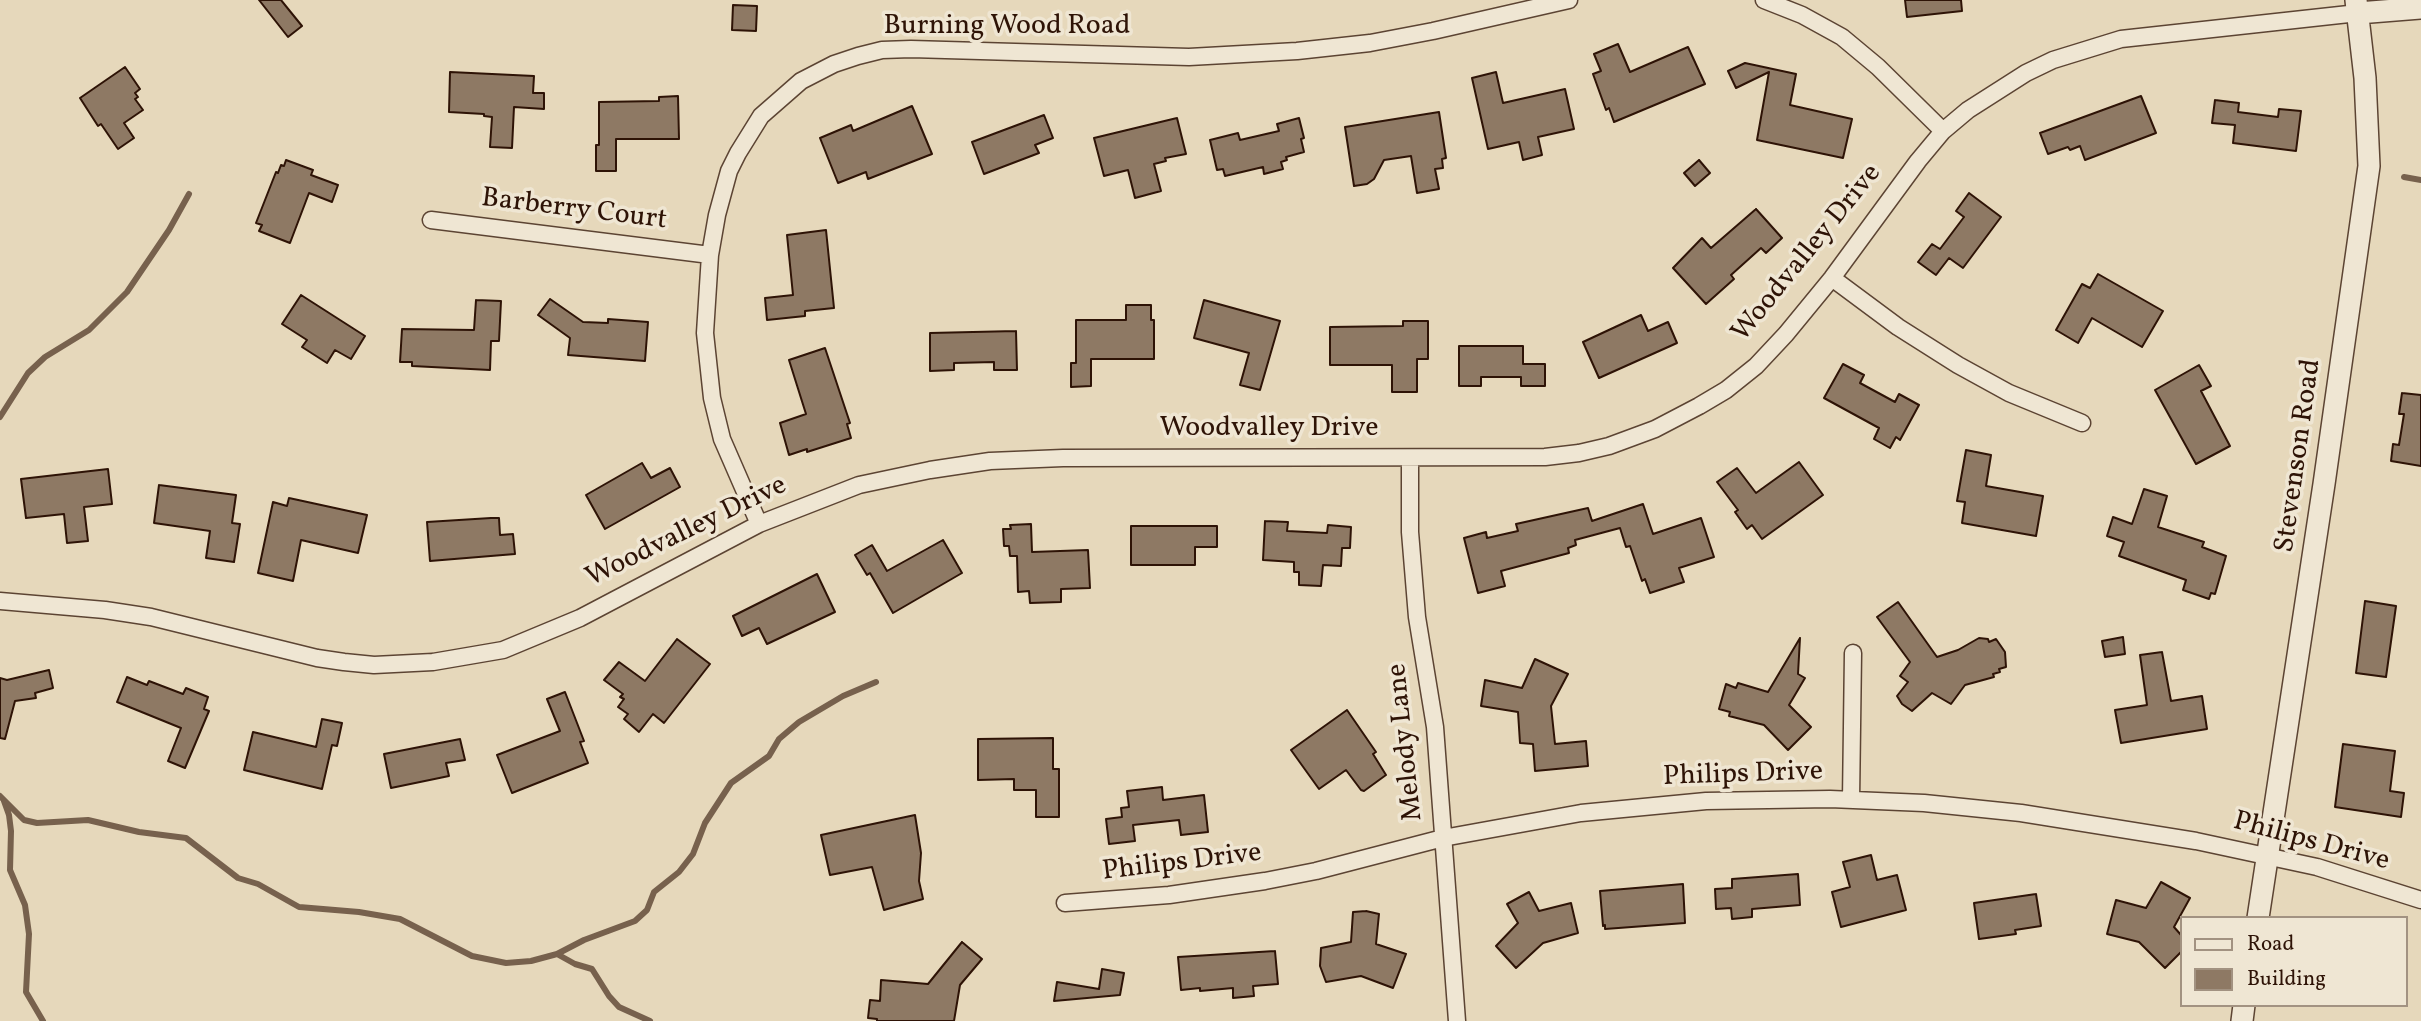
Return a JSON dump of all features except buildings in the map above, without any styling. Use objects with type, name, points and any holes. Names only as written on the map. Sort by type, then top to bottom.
[{"type":"street","name":"Burning Wood Road","points":[[759,524],[722,439],[712,398],[705,333],[710,255],[729,171],[750,131],[775,102],[801,81],[834,64],[858,56],[911,48],[1189,57],[1285,52],[1370,43],[1433,32],[1569,0]]},
{"type":"street","points":[[1764,0],[1802,15],[1842,37],[1878,67],[1943,131]]},
{"type":"street","name":"Woodvalley Drive","points":[[0,601],[151,617],[317,658],[344,662],[433,662],[503,650],[580,618],[759,524],[859,485],[930,470],[990,461],[1063,458],[1545,457],[1609,446],[1655,429],[1726,390],[1756,366],[1832,278],[1943,131],[1968,110],[2026,72],[2086,48],[2120,39],[2357,7],[2421,8]]},
{"type":"street","name":"Stevenson Road","points":[[2259,916],[2325,484],[2369,166],[2365,78],[2357,7]]},
{"type":"street","name":"Barberry Court","points":[[431,220],[710,255]]},
{"type":"street","points":[[1832,278],[1898,327],[1958,365],[2009,393],[2082,424]]},
{"type":"street","name":"Melody Lane","points":[[1410,459],[1412,555],[1418,617],[1435,727],[1457,1021]]},
{"type":"street","points":[[1851,800],[1853,653]]},
{"type":"street","name":"Philips Drive","points":[[1065,903],[1169,895],[1265,881],[1520,822],[1631,807],[1706,801],[1851,800],[1924,803],[2021,813],[2196,841],[2317,867],[2421,900]]},
{"type":"waterway","points":[[2404,177],[2421,180]]},
{"type":"waterway","points":[[0,417],[28,373],[45,357],[89,330],[127,292],[169,230],[189,194]]},
{"type":"waterway","points":[[0,796],[24,820],[37,823],[88,820],[139,832],[186,838],[238,878],[258,884],[299,907],[359,912],[400,919],[472,956],[506,963],[531,961],[557,954],[584,940],[635,921],[647,910],[654,892],[679,872],[693,854],[705,823],[731,783],[769,756],[779,739],[799,722],[843,696],[876,682]]},
{"type":"waterway","points":[[4,801],[11,831],[10,870],[25,905],[29,934],[26,992],[43,1021]]},
{"type":"waterway","points":[[557,954],[575,964],[592,969],[619,1007],[650,1021]]}]
